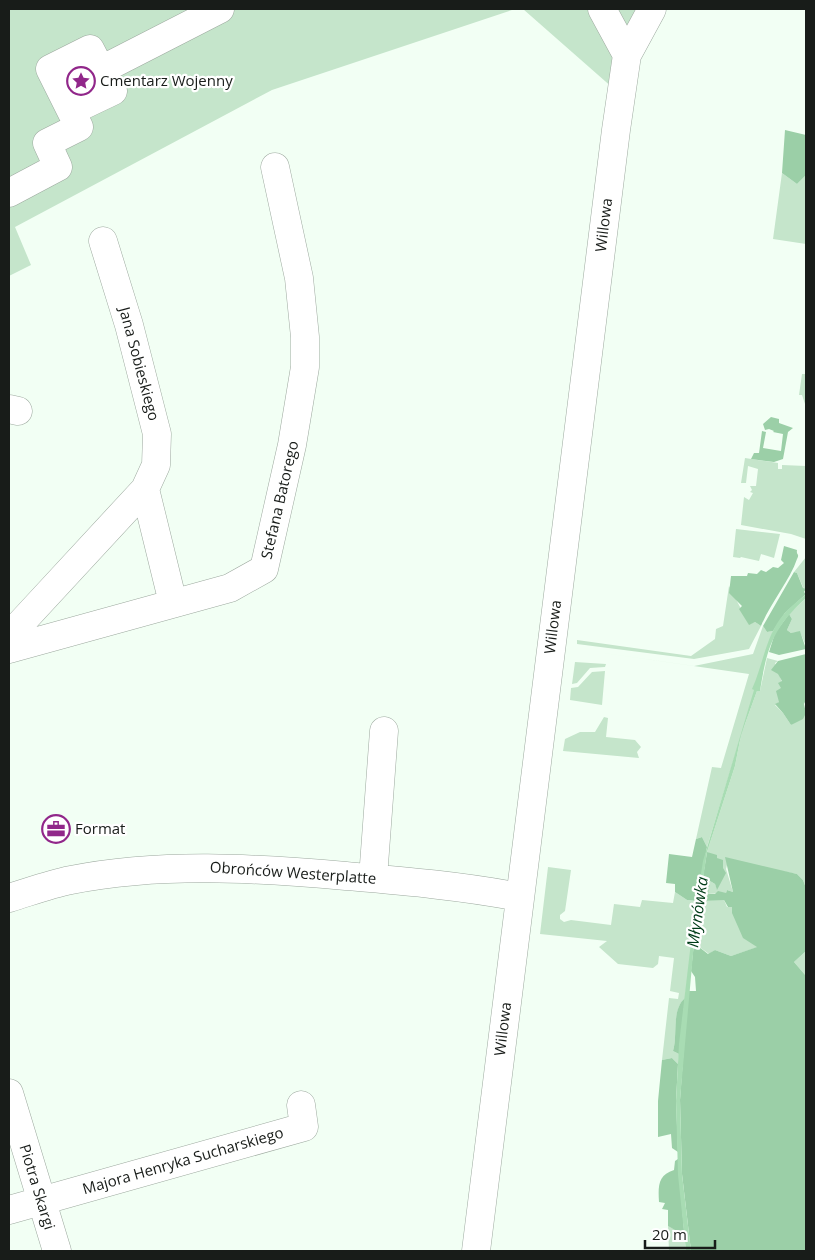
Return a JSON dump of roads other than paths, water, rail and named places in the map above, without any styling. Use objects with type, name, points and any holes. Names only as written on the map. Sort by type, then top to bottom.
[{"type":"street","points":[[101,70],[220,9]]},
{"type":"street","points":[[602,9],[627,55]]},
{"type":"street","name":"Willowa","points":[[476,1251],[519,897],[627,55],[652,9]]},
{"type":"street","points":[[9,193],[58,167],[47,143],[79,127],[71,111],[50,69],[90,49],[113,91],[71,111]]},
{"type":"street","name":"Stefana Batorego","points":[[9,649],[230,588],[264,569],[272,543],[292,445],[304,367],[304,337],[299,278],[275,167]]},
{"type":"street","name":"Jana Sobieskiego","points":[[9,636],[145,488],[156,465],[157,434],[129,325],[103,241]]},
{"type":"street","points":[[145,488],[174,603]]},
{"type":"street","points":[[373,878],[384,731]]},
{"type":"street","name":"Obrońców Westerplatte","points":[[9,898],[68,881],[155,868],[263,868],[373,878],[519,897]]},
{"type":"street","name":"Piotra Skargi","points":[[9,1093],[57,1251]]},
{"type":"street","name":"Majora Henryka Sucharskiego","points":[[41,1201],[304,1127],[301,1105]]},
{"type":"street","points":[[9,1210],[41,1201]]},
{"type":"water","name":"Młynówka","points":[[806,594],[806,598],[786,619],[773,639],[760,691],[757,691],[741,735],[735,766],[707,852],[694,943],[680,1100],[682,1174],[691,1251],[686,1251],[678,1175],[676,1101],[679,1044],[694,917],[703,861],[754,690],[752,689],[768,644],[775,627],[783,615]]},
{"type":"place","name":"Cmentarz Wojenny","points":[[81,81]]},
{"type":"place","name":"Format","points":[[56,829]]}]
